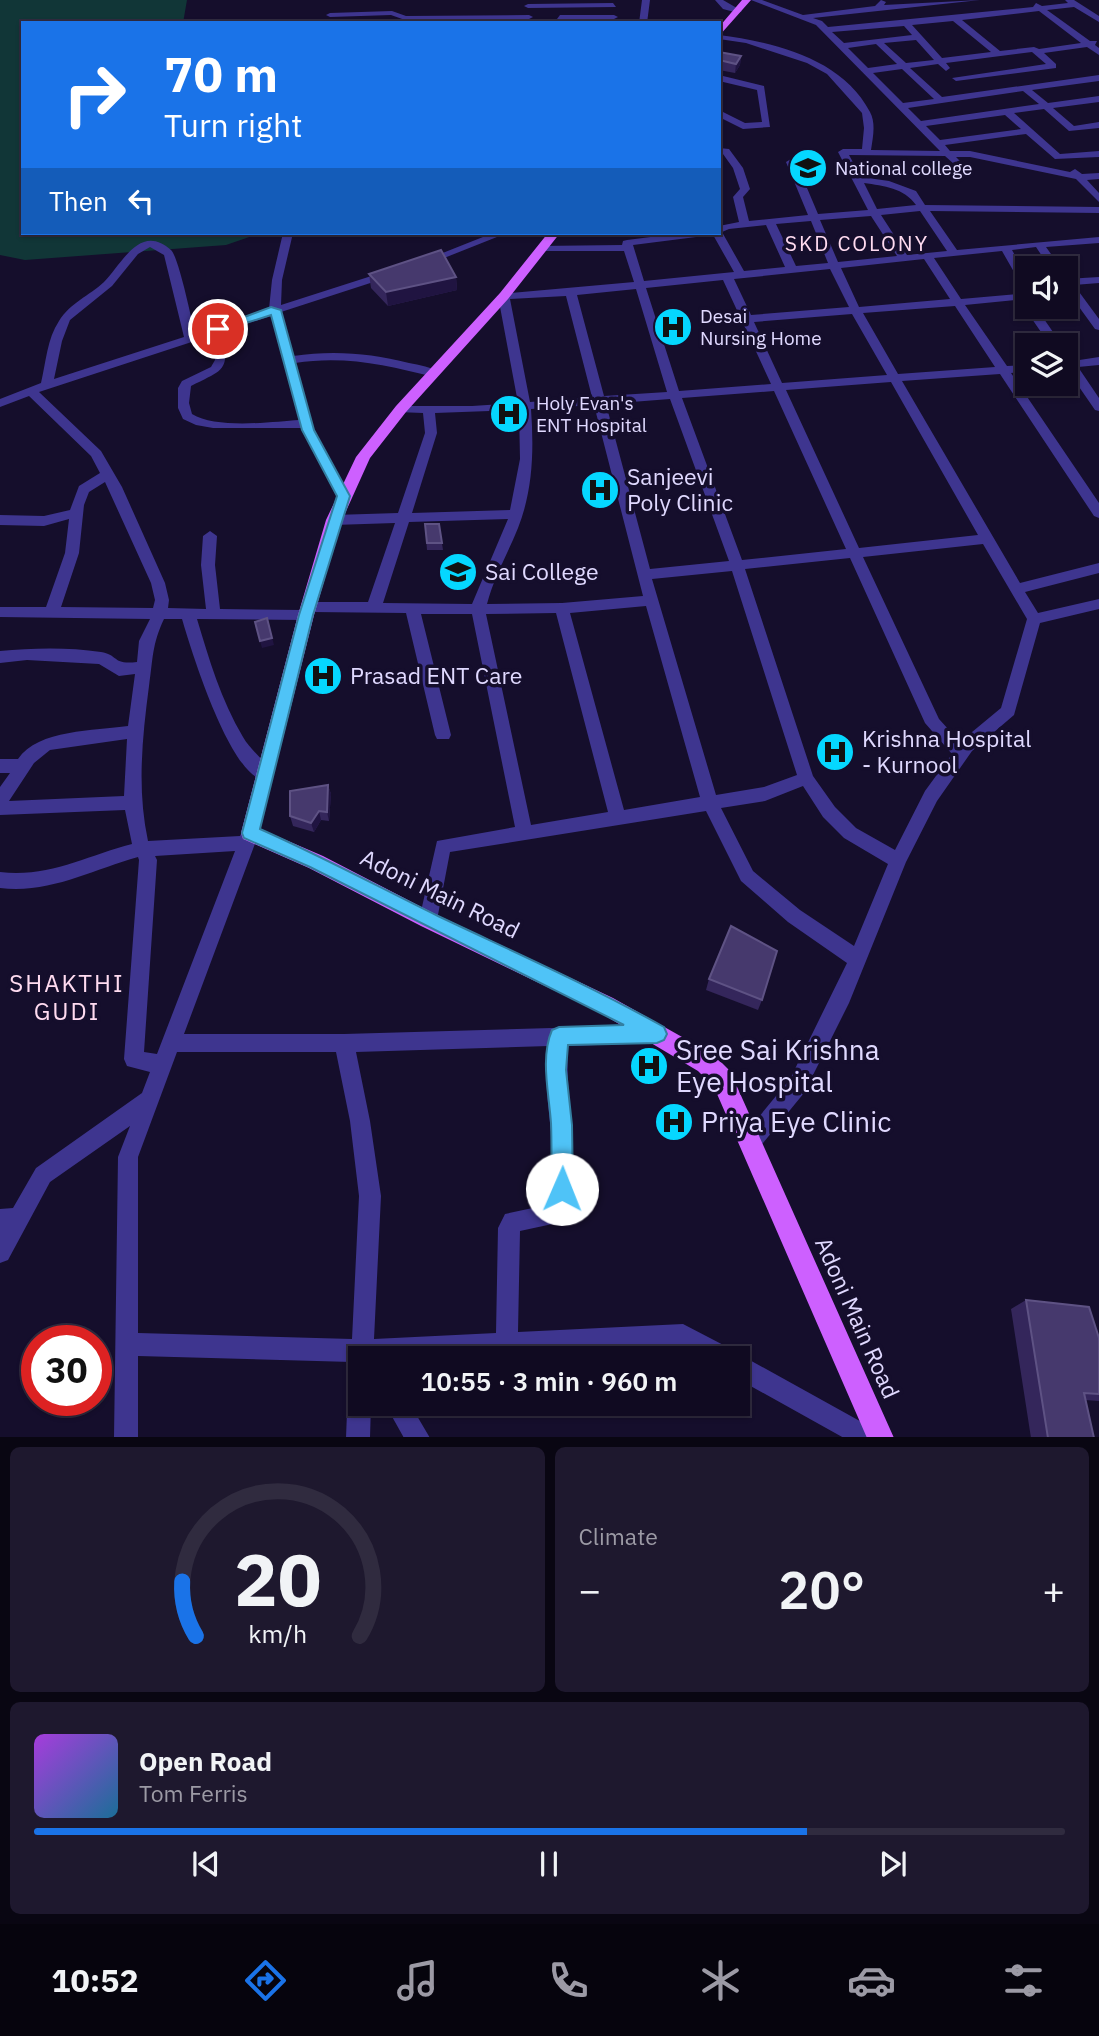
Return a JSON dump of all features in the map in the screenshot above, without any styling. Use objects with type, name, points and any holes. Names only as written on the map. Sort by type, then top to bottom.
[{"type":"main road","points":[[721,32],[747,0]]},
{"type":"main road","points":[[248,838],[307,611],[343,496],[363,457],[401,409],[504,296],[552,235]]},
{"type":"main road","name":"Adoni Main Road","points":[[248,838],[316,862],[428,920],[606,1005],[706,1063],[722,1079],[881,1437]]},
{"type":"street","points":[[643,21],[646,0]]},
{"type":"street","points":[[719,0],[726,7],[738,11]]},
{"type":"street","points":[[755,0],[803,17],[826,30],[964,170]]},
{"type":"street","points":[[877,8],[884,0]]},
{"type":"street","points":[[803,17],[976,0]]},
{"type":"street","points":[[1029,0],[1094,43],[1099,52]]},
{"type":"street","points":[[959,1],[979,15]]},
{"type":"street","points":[[826,30],[955,18],[1072,2],[1099,20]]},
{"type":"street","points":[[330,15],[398,14],[401,17],[428,20],[456,20],[506,13],[529,20],[528,3],[558,6],[612,3],[614,20],[561,20],[558,6]]},
{"type":"street","points":[[398,14],[398,8],[481,8],[480,17]]},
{"type":"street","points":[[955,18],[998,54]]},
{"type":"street","points":[[906,23],[940,62],[976,95]]},
{"type":"street","points":[[721,35],[810,61],[830,72],[855,96],[866,113],[869,128],[866,153]]},
{"type":"street","points":[[842,46],[917,37]]},
{"type":"street","points":[[878,42],[940,100]]},
{"type":"street","points":[[1037,52],[1094,43]]},
{"type":"street","points":[[866,71],[1034,49],[1076,81]]},
{"type":"street","points":[[956,78],[1053,66]]},
{"type":"street","points":[[721,78],[761,88],[767,125],[743,126],[721,114]]},
{"type":"street","points":[[901,106],[1099,78]]},
{"type":"street","points":[[1024,88],[1081,136]]},
{"type":"street","points":[[919,124],[1099,99]]},
{"type":"street","points":[[1007,111],[1080,177],[1099,198]]},
{"type":"street","points":[[1072,129],[1099,125]]},
{"type":"street","points":[[938,143],[1028,131]]},
{"type":"street","points":[[1090,144],[1099,152]]},
{"type":"street","points":[[723,149],[738,168],[745,189],[737,197],[745,225]]},
{"type":"street","points":[[904,258],[874,212],[843,152],[947,152],[990,157],[1080,177],[1099,176]]},
{"type":"street","points":[[1058,157],[1099,152]]},
{"type":"street","points":[[751,1142],[797,1086],[842,997],[898,861],[931,796],[961,753],[1008,711],[1034,619],[856,311],[790,162]]},
{"type":"street","points":[[856,179],[886,183],[915,196],[954,253]]},
{"type":"street","points":[[721,230],[770,222],[921,208],[1099,209]]},
{"type":"street","points":[[770,222],[792,270]]},
{"type":"street","points":[[288,235],[277,280],[275,310],[306,424],[343,496]]},
{"type":"street","points":[[414,266],[497,235]]},
{"type":"street","points":[[686,235],[627,243],[674,394],[737,565],[806,778],[829,812],[850,833],[898,861]]},
{"type":"street","points":[[719,235],[746,319],[853,553],[933,723],[961,753]]},
{"type":"street","points":[[524,832],[478,609],[516,514],[528,463],[526,406],[504,296],[570,292],[1099,240]]},
{"type":"street","points":[[1039,244],[1048,256]]},
{"type":"street","points":[[47,385],[60,328],[68,315],[81,302],[106,286],[131,253],[141,247],[155,246],[169,254],[190,338]]},
{"type":"street","points":[[542,248],[628,248]]},
{"type":"street","points":[[1006,248],[1015,264]]},
{"type":"street","points":[[927,256],[1099,513]]},
{"type":"street","points":[[0,402],[401,270]]},
{"type":"street","points":[[1078,281],[1099,280]]},
{"type":"street","points":[[570,292],[644,575],[710,802],[747,876],[794,916],[857,959]]},
{"type":"street","points":[[1078,298],[1099,327]]},
{"type":"street","points":[[746,319],[958,303],[1015,302]]},
{"type":"street","points":[[218,329],[220,365],[186,384],[183,390],[182,401],[190,419],[258,426],[306,424]]},
{"type":"street","points":[[289,360],[337,353],[368,356],[434,373]]},
{"type":"street","points":[[1078,362],[1099,361]]},
{"type":"street","points":[[401,409],[526,406],[1015,368]]},
{"type":"street","points":[[1078,378],[1099,407]]},
{"type":"street","points":[[30,391],[96,454],[158,583],[162,600],[160,613],[146,641],[134,732],[132,786],[141,849],[148,860],[134,1059],[162,1065]]},
{"type":"street","points":[[374,607],[431,433],[429,410]]},
{"type":"street","points":[[52,612],[72,553],[76,513],[84,489],[107,474]]},
{"type":"street","points":[[0,520],[44,521],[76,513]]},
{"type":"street","points":[[334,520],[516,514]]},
{"type":"street","points":[[210,536],[207,559],[213,593],[213,614]]},
{"type":"street","points":[[644,575],[987,539]]},
{"type":"street","points":[[1016,589],[1099,568]]},
{"type":"street","points":[[0,612],[213,614],[374,607],[562,608],[651,600]]},
{"type":"street","points":[[1034,619],[1099,604]]},
{"type":"street","points":[[412,607],[443,735]]},
{"type":"street","points":[[562,608],[618,817]]},
{"type":"street","points":[[188,614],[210,688],[252,764],[265,775]]},
{"type":"street","points":[[0,657],[56,654],[103,658],[119,670],[144,667]]},
{"type":"street","points":[[0,801],[28,758],[46,744],[134,732]]},
{"type":"street","points":[[0,766],[22,766]]},
{"type":"street","points":[[428,920],[443,846],[765,794],[806,778]]},
{"type":"street","points":[[0,808],[135,803]]},
{"type":"street","points":[[0,880],[12,883],[65,876],[124,852],[141,849],[248,838],[128,1157],[126,1437]]},
{"type":"street","points":[[170,1043],[344,1043],[657,1034]]},
{"type":"street","points":[[508,1343],[510,1224],[549,1216],[562,1189],[561,1125],[556,1070],[559,1036]]},
{"type":"street","points":[[344,1043],[356,1096],[370,1196],[362,1346]]},
{"type":"street","points":[[0,1252],[11,1219],[43,1175],[149,1100]]},
{"type":"street","points":[[477,1346],[683,1335],[703,1346]]},
{"type":"street","points":[[125,1344],[348,1353]]},
{"type":"street","points":[[750,1373],[868,1437]]},
{"type":"street","points":[[358,1437],[359,1416]]},
{"type":"street","points":[[405,1416],[418,1437]]},
{"type":"green space","points":[[0,0],[187,0],[183,21],[21,21],[21,235],[255,235],[226,245],[25,260],[0,255]]},
{"type":"building","points":[[721,52],[741,56],[736,64],[721,60]]},
{"type":"building","points":[[441,250],[456,277],[386,292],[369,274]]},
{"type":"building","points":[[425,524],[439,524],[442,543],[427,543]]},
{"type":"building","points":[[267,618],[272,638],[260,641],[255,622]]},
{"type":"building","points":[[328,785],[327,812],[319,811],[311,823],[290,816],[290,791]]},
{"type":"building","points":[[731,926],[777,951],[762,1000],[709,979]]},
{"type":"building","points":[[1026,1300],[1089,1307],[1099,1338],[1099,1394],[1084,1393],[1094,1437],[1048,1437]]},
{"type":"place","name":"National college","points":[[808,168]]},
{"type":"place","name":"Desai Nursing Home","points":[[673,327]]},
{"type":"place","name":"Holy Evan's ENT Hospital","points":[[509,414]]},
{"type":"place","name":"Sanjeevi Poly Clinic","points":[[600,490]]},
{"type":"place","name":"Sai College","points":[[458,572]]},
{"type":"place","name":"Prasad ENT Care","points":[[323,676]]},
{"type":"place","name":"Krishna Hospital - Kurnool","points":[[835,752]]},
{"type":"place","name":"Sree Sai Krishna Eye Hospital","points":[[649,1066]]},
{"type":"place","name":"Priya Eye Clinic","points":[[674,1122]]},
{"type":"district","name":"SKD COLONY","points":[[857,244]]},
{"type":"district","name":"SHAKTHI GUDI","points":[[67,998]]},
{"type":"route","points":[[218,329],[275,310],[308,430],[343,496],[306,615],[250,833],[316,862],[428,920],[606,1005],[657,1034],[559,1036],[556,1070],[563,1164],[562,1189]]}]
